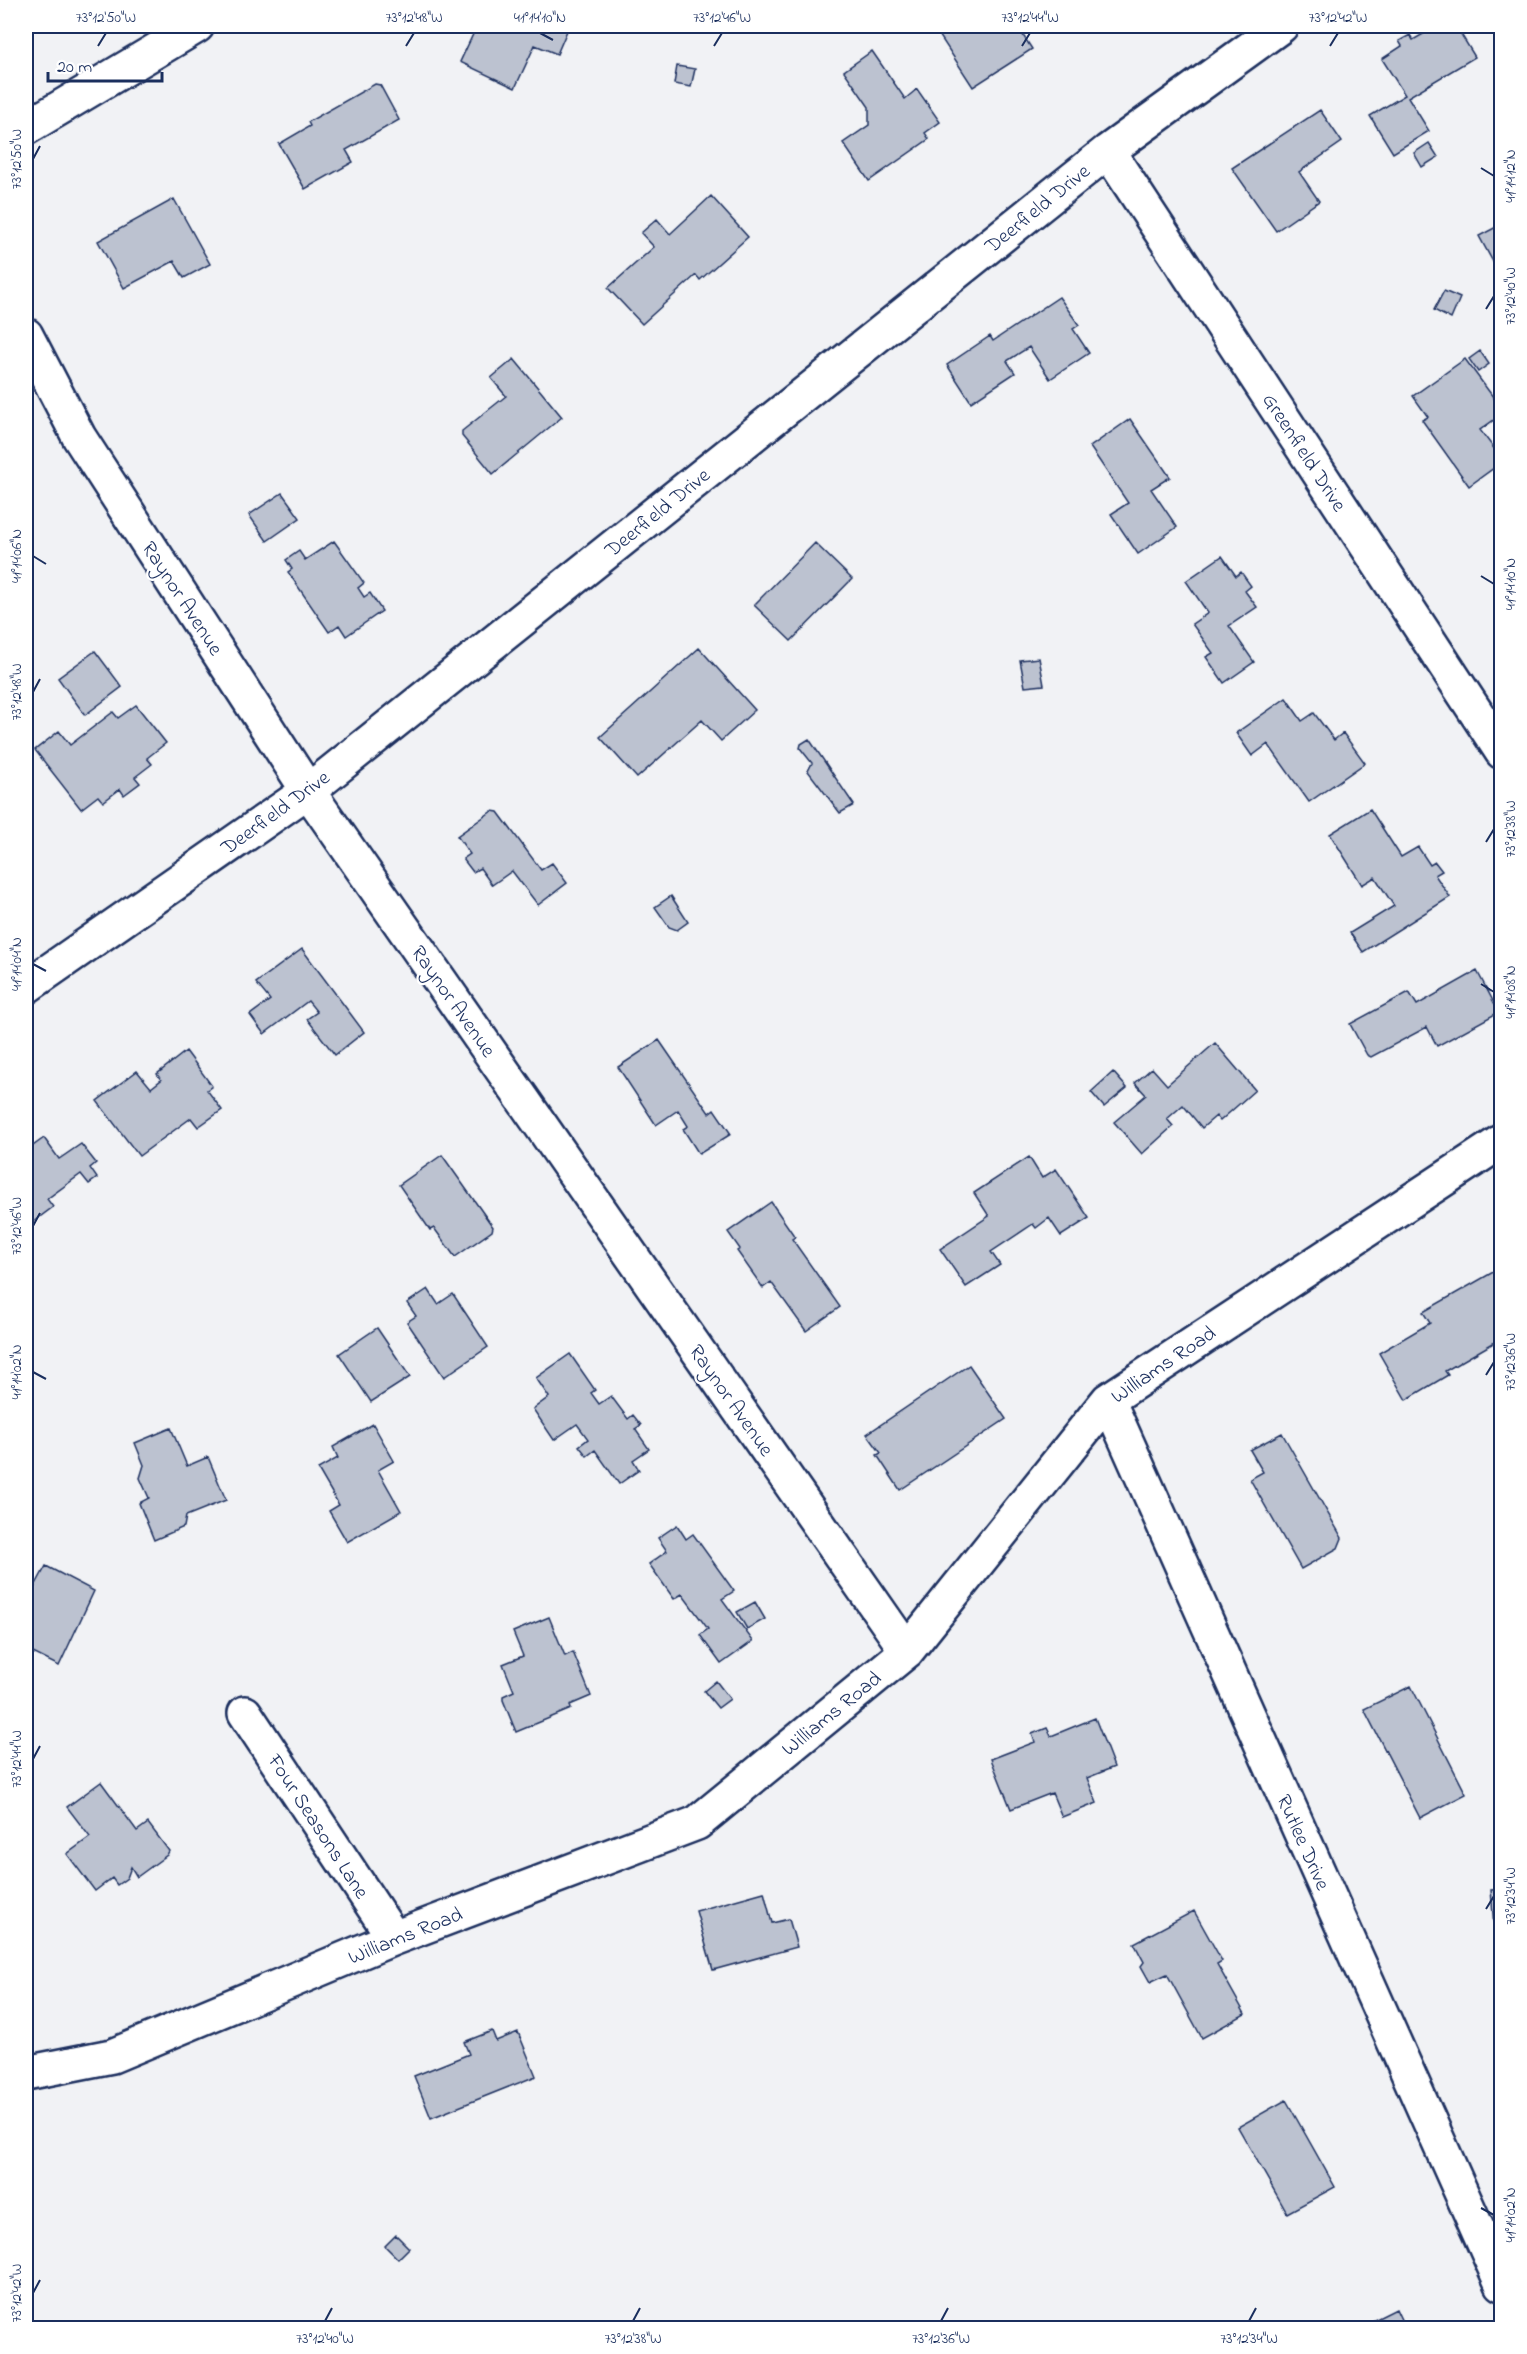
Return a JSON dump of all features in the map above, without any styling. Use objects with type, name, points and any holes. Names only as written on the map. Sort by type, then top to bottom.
[{"type":"street","points":[[26,128],[197,26]]},
{"type":"street","name":"Deerfield Drive","points":[[26,987],[308,791],[1108,151],[1281,26]]},
{"type":"street","name":"Greenfield Drive","points":[[1108,151],[1502,752]]},
{"type":"street","name":"Raynor Avenue","points":[[26,335],[80,437],[308,791],[907,1651]]},
{"type":"street","name":"Williams Road","points":[[26,2073],[112,2056],[394,1938],[697,1823],[907,1651],[1108,1400],[1502,1141]]},
{"type":"street","name":"Rutlee Drive","points":[[1108,1400],[1502,2284]]},
{"type":"street","name":"Four Seasons Lane","points":[[244,1713],[394,1938]]},
{"type":"building","points":[[465,26],[569,26],[557,54],[535,45],[515,88],[460,62],[475,30]]},
{"type":"building","points":[[1017,26],[1032,49],[973,87],[934,27]]},
{"type":"building","points":[[1437,26],[1456,26],[1475,57],[1408,97],[1429,131],[1393,153],[1370,116],[1405,95],[1382,59],[1402,46],[1399,41],[1410,35],[1413,40]]},
{"type":"building","points":[[872,51],[905,99],[917,89],[940,122],[925,133],[929,139],[869,181],[843,143],[869,125],[869,107],[844,71]]},
{"type":"building","points":[[677,66],[695,69],[691,87],[674,84]]},
{"type":"building","points":[[375,84],[380,85],[399,120],[346,150],[353,162],[305,189],[279,144],[310,126],[308,122]]},
{"type":"building","points":[[1320,110],[1342,142],[1299,172],[1319,201],[1276,231],[1232,168]]},
{"type":"building","points":[[1429,143],[1438,157],[1422,167],[1414,153]]},
{"type":"building","points":[[711,196],[748,237],[700,280],[696,275],[642,324],[608,288],[654,247],[641,233],[657,219],[670,234]]},
{"type":"building","points":[[174,199],[210,264],[184,278],[174,261],[124,288],[98,241]]},
{"type":"building","points":[[1502,224],[1502,271],[1499,273],[1479,236]]},
{"type":"building","points":[[1444,291],[1460,298],[1451,319],[1434,310]]},
{"type":"building","points":[[1059,297],[1079,325],[1073,329],[1089,353],[1050,379],[1029,347],[1007,361],[1015,373],[971,402],[947,365],[990,336],[993,341]]},
{"type":"building","points":[[1480,351],[1489,364],[1478,372],[1469,359]]},
{"type":"building","points":[[514,359],[562,417],[493,474],[462,436],[462,431],[506,396],[491,378]]},
{"type":"building","points":[[1465,359],[1502,409],[1502,414],[1480,430],[1502,462],[1469,486],[1422,420],[1428,417],[1413,396]]},
{"type":"building","points":[[1130,419],[1170,477],[1151,489],[1177,527],[1138,554],[1111,514],[1128,503],[1090,447]]},
{"type":"building","points":[[282,493],[300,518],[267,541],[249,515]]},
{"type":"building","points":[[334,541],[364,583],[358,588],[364,597],[370,593],[382,611],[346,636],[339,625],[329,632],[288,572],[292,569],[286,560],[299,551],[305,560]]},
{"type":"building","points":[[815,543],[852,579],[791,641],[754,605]]},
{"type":"building","points":[[1222,556],[1236,576],[1241,572],[1251,586],[1245,591],[1257,607],[1229,626],[1254,662],[1224,683],[1206,657],[1213,653],[1192,624],[1208,613],[1186,581]]},
{"type":"building","points":[[699,648],[755,710],[721,741],[702,720],[637,778],[600,737]]},
{"type":"building","points":[[95,651],[122,687],[85,715],[58,678]]},
{"type":"building","points":[[1039,658],[1044,685],[1025,687],[1020,660]]},
{"type":"building","points":[[1286,698],[1302,721],[1314,713],[1334,740],[1343,733],[1365,763],[1309,802],[1268,744],[1252,756],[1236,733]]},
{"type":"building","points":[[136,705],[166,743],[147,758],[152,764],[135,777],[140,783],[124,795],[120,789],[103,802],[98,796],[81,809],[35,750],[59,731],[70,745],[113,712],[118,718]]},
{"type":"building","points":[[809,739],[854,805],[840,813],[808,771],[812,763],[800,748],[801,744]]},
{"type":"building","points":[[1370,809],[1401,857],[1418,847],[1430,865],[1435,862],[1442,871],[1435,875],[1450,897],[1363,952],[1350,933],[1394,906],[1375,877],[1362,885],[1330,834]]},
{"type":"building","points":[[492,811],[498,812],[541,870],[552,863],[567,883],[538,905],[512,871],[492,885],[480,868],[473,872],[463,859],[470,854],[457,836]]},
{"type":"building","points":[[671,896],[688,922],[677,930],[669,927],[655,907]]},
{"type":"building","points":[[302,949],[364,1032],[335,1055],[307,1019],[317,1012],[308,1001],[264,1034],[250,1015],[270,1000],[256,983]]},
{"type":"building","points":[[1477,971],[1499,1012],[1437,1046],[1427,1027],[1371,1057],[1367,1055],[1350,1024],[1409,992],[1417,1005]]},
{"type":"building","points":[[659,1040],[709,1113],[714,1109],[731,1134],[699,1154],[683,1129],[688,1126],[678,1110],[656,1125],[618,1067]]},
{"type":"building","points":[[1215,1043],[1255,1090],[1220,1121],[1216,1116],[1202,1128],[1183,1105],[1167,1119],[1173,1126],[1142,1154],[1114,1122],[1146,1095],[1135,1083],[1152,1068],[1167,1085]]},
{"type":"building","points":[[186,1051],[212,1086],[207,1090],[222,1110],[198,1127],[191,1118],[139,1156],[97,1101],[137,1071],[151,1088],[161,1080],[157,1074]]},
{"type":"building","points":[[1113,1072],[1127,1088],[1104,1107],[1091,1092]]},
{"type":"building","points":[[44,1138],[59,1159],[81,1144],[96,1163],[90,1168],[97,1178],[89,1184],[81,1174],[47,1199],[53,1207],[33,1222],[26,1212],[26,1151]]},
{"type":"building","points":[[442,1155],[493,1227],[492,1231],[455,1257],[434,1228],[430,1230],[399,1185]]},
{"type":"building","points":[[1029,1157],[1042,1178],[1056,1169],[1089,1218],[1061,1236],[1049,1218],[1036,1228],[1033,1224],[991,1252],[1000,1265],[966,1287],[940,1249],[989,1216],[974,1193]]},
{"type":"building","points":[[771,1202],[795,1237],[792,1239],[840,1307],[806,1331],[771,1282],[763,1288],[737,1251],[740,1249],[728,1232]]},
{"type":"building","points":[[1495,1271],[1502,1282],[1502,1338],[1445,1371],[1448,1375],[1406,1400],[1379,1353],[1430,1323],[1423,1312]]},
{"type":"building","points":[[428,1289],[438,1304],[453,1294],[488,1347],[444,1377],[407,1322],[416,1316],[407,1303]]},
{"type":"building","points":[[377,1328],[410,1377],[371,1402],[339,1354]]},
{"type":"building","points":[[570,1354],[595,1390],[591,1393],[599,1404],[611,1396],[628,1419],[633,1415],[641,1425],[635,1429],[649,1449],[633,1460],[639,1470],[619,1484],[595,1450],[587,1456],[579,1446],[588,1439],[577,1424],[554,1440],[533,1409],[549,1397],[536,1378]]},
{"type":"building","points":[[969,1365],[1006,1419],[900,1490],[877,1455],[881,1453],[867,1434]]},
{"type":"building","points":[[373,1424],[394,1461],[378,1470],[401,1511],[347,1542],[329,1511],[339,1505],[318,1469],[338,1458],[333,1447]]},
{"type":"building","points":[[171,1428],[187,1466],[208,1457],[226,1500],[186,1516],[184,1527],[154,1540],[139,1503],[149,1498],[140,1478],[144,1465],[135,1443]]},
{"type":"building","points":[[1282,1433],[1342,1538],[1338,1548],[1301,1569],[1250,1479],[1263,1472],[1250,1450]]},
{"type":"building","points":[[677,1525],[686,1539],[693,1534],[734,1591],[722,1599],[753,1641],[721,1664],[700,1635],[708,1629],[682,1594],[674,1599],[649,1564],[667,1551],[658,1538]]},
{"type":"building","points":[[46,1566],[94,1591],[59,1666],[27,1650],[33,1638],[26,1635],[26,1583],[34,1588]]},
{"type":"building","points":[[755,1602],[765,1619],[747,1629],[737,1612]]},
{"type":"building","points":[[549,1617],[565,1656],[573,1652],[591,1696],[570,1705],[571,1709],[516,1732],[503,1700],[503,1696],[514,1691],[503,1664],[523,1656],[513,1632]]},
{"type":"building","points":[[716,1681],[730,1699],[718,1708],[704,1691]]},
{"type":"building","points":[[1411,1686],[1466,1794],[1420,1818],[1364,1709]]},
{"type":"building","points":[[1095,1718],[1114,1767],[1087,1778],[1097,1803],[1062,1817],[1052,1793],[1011,1809],[991,1759],[1035,1742],[1032,1734],[1047,1728],[1051,1736]]},
{"type":"building","points":[[101,1782],[137,1831],[148,1823],[169,1851],[167,1855],[137,1877],[131,1867],[127,1878],[117,1885],[112,1878],[95,1891],[67,1854],[90,1837],[67,1807]]},
{"type":"building","points":[[1502,1889],[1502,1981],[1498,1977],[1491,1890]]},
{"type":"building","points":[[764,1892],[772,1923],[789,1919],[797,1947],[713,1970],[696,1911]]},
{"type":"building","points":[[1194,1911],[1222,1961],[1217,1964],[1245,2014],[1202,2038],[1167,1974],[1150,1982],[1141,1966],[1144,1962],[1134,1943]]},
{"type":"building","points":[[492,2031],[496,2041],[518,2032],[536,2076],[431,2118],[414,2076],[469,2054],[464,2042]]},
{"type":"building","points":[[1286,2100],[1335,2187],[1287,2213],[1238,2127]]},
{"type":"building","points":[[396,2235],[409,2248],[398,2259],[385,2246]]},
{"type":"building","points":[[1396,2309],[1405,2328],[1358,2328]]}]
